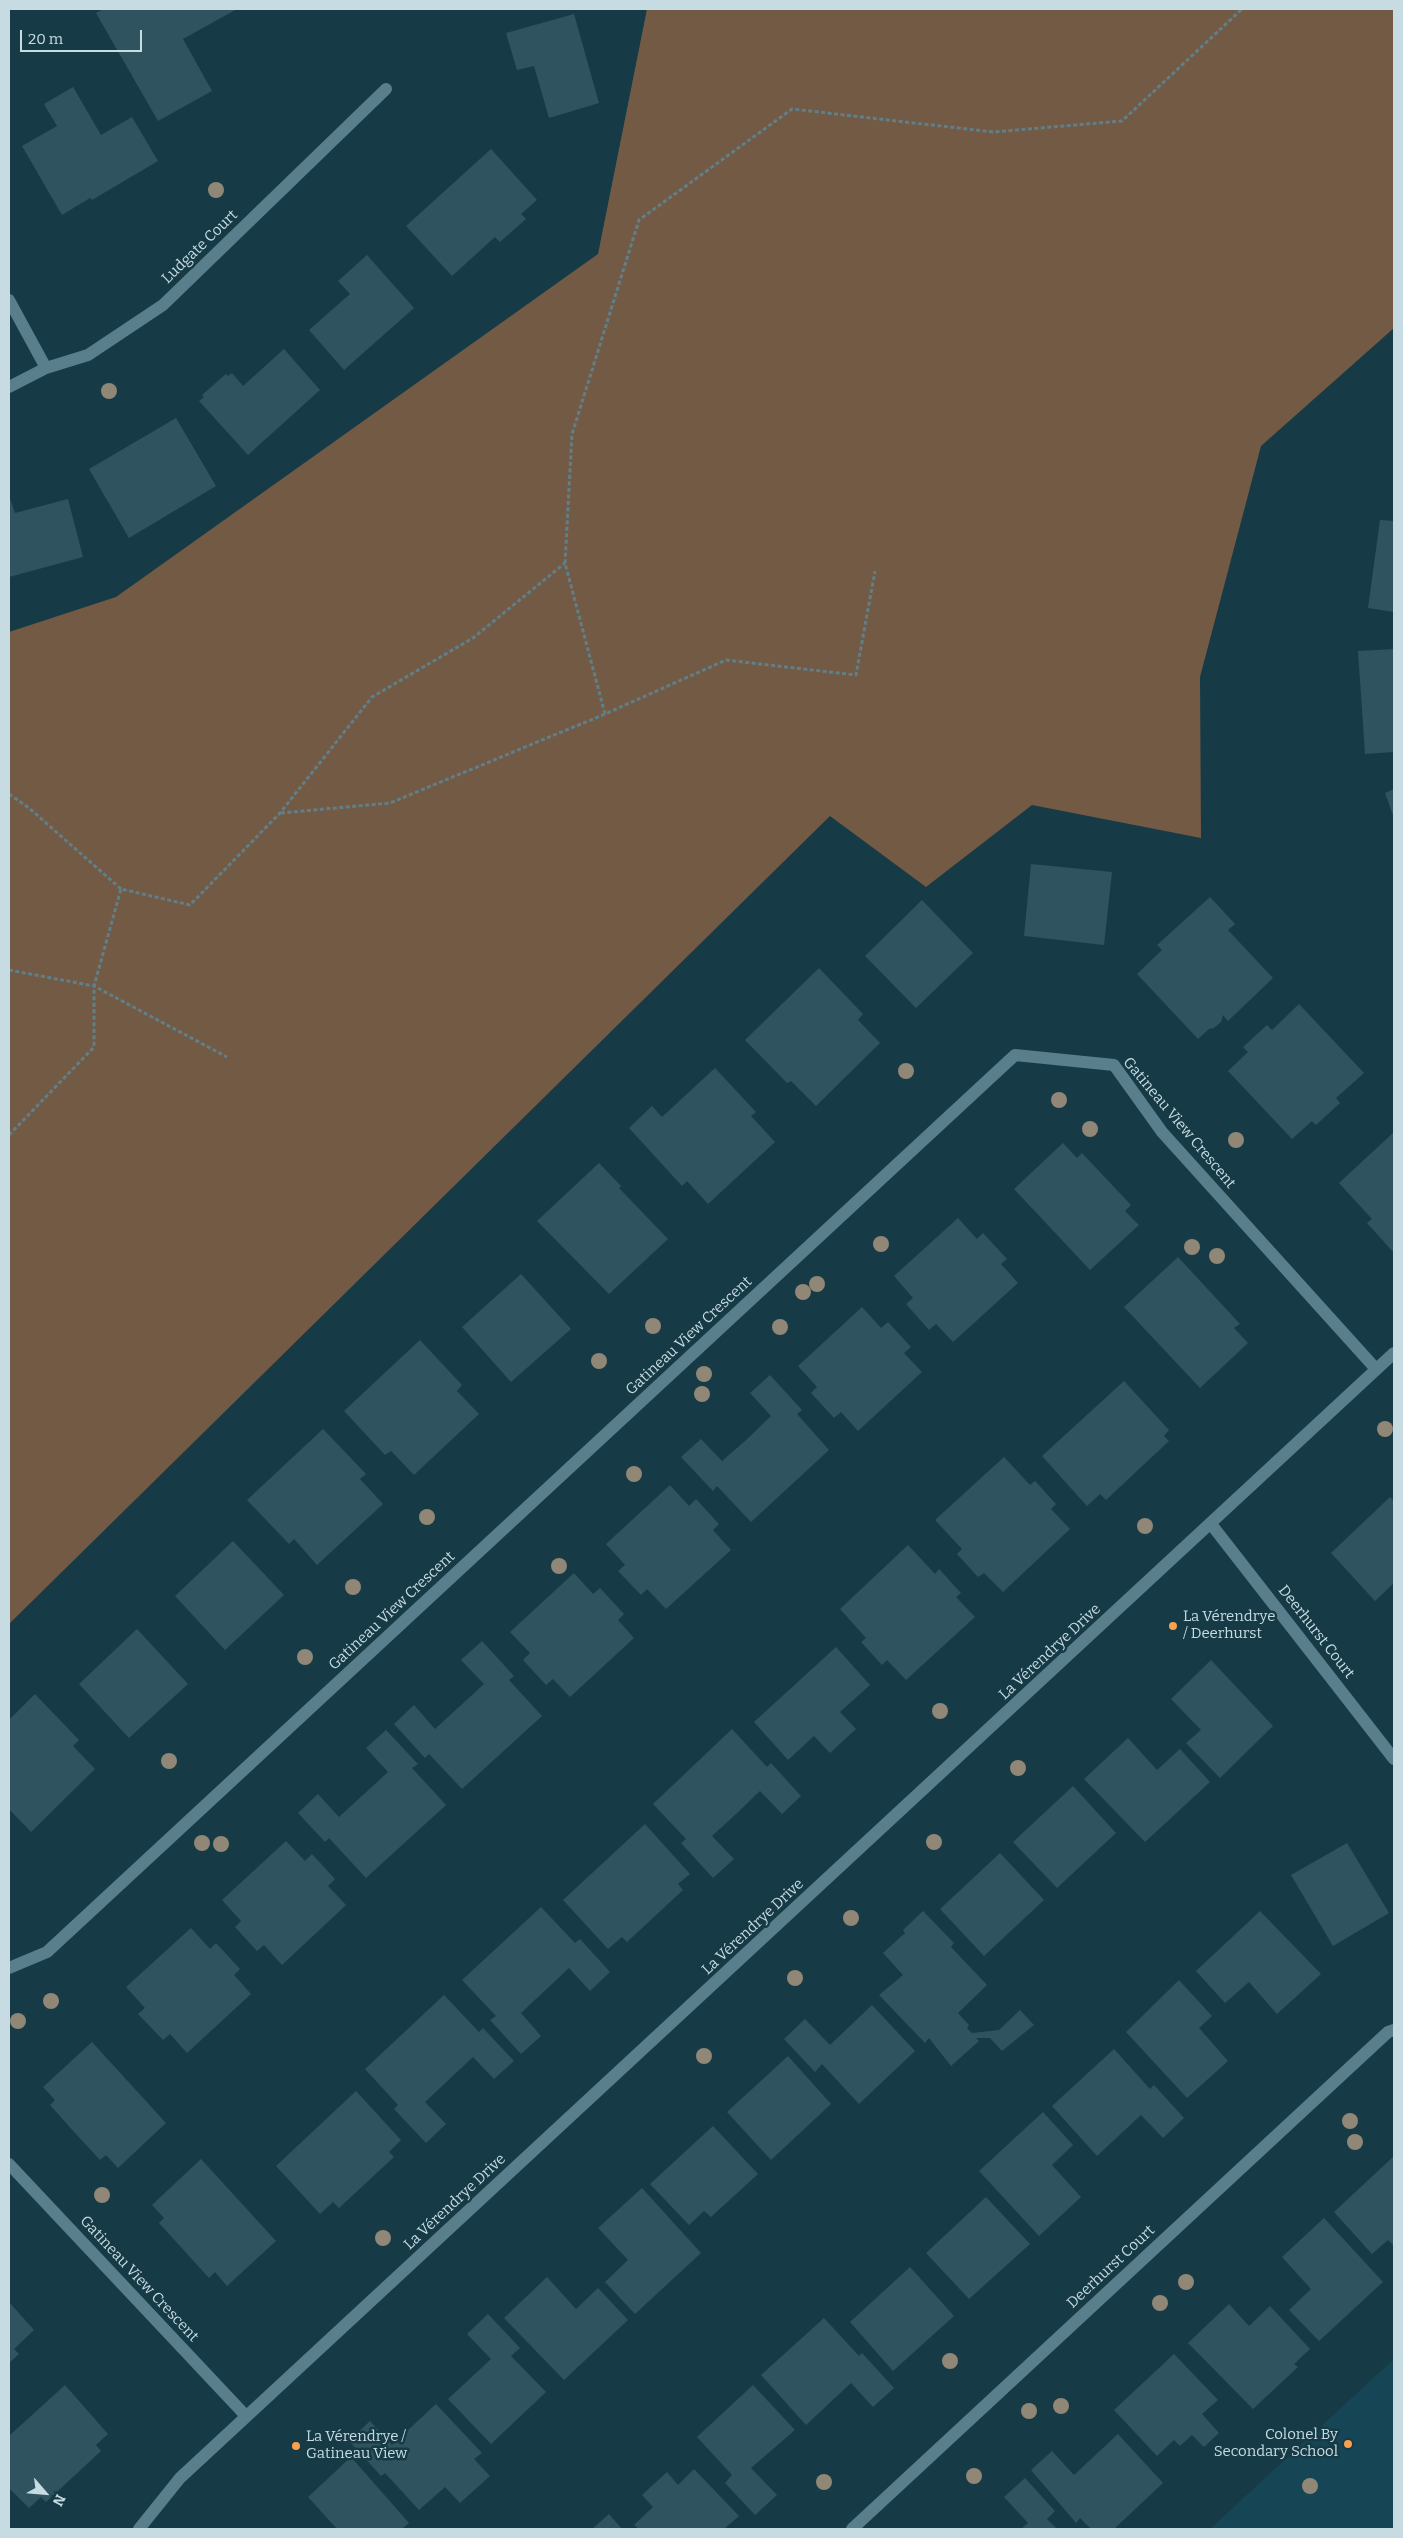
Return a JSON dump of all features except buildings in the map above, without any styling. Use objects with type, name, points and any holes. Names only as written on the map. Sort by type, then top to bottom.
[{"type":"street","name":"Ludgate Court","points":[[9,387],[46,368],[88,356],[163,305],[386,90]]},
{"type":"street","points":[[9,300],[46,368]]},
{"type":"street","name":"Gatineau View Crescent","points":[[9,1968],[47,1952],[1015,1055],[1114,1065],[1162,1132],[1376,1369]]},
{"type":"street","name":"La Vérendrye Drive","points":[[139,2529],[180,2478],[246,2416],[1212,1524],[1394,1353]]},
{"type":"street","name":"Deerhurst Court","points":[[1212,1524],[1394,1759]]},
{"type":"street","name":"Deerhurst Court","points":[[852,2529],[1388,2032],[1394,2030]]},
{"type":"street","name":"Gatineau View Crescent","points":[[9,2164],[246,2416]]},
{"type":"path","points":[[605,714],[566,563],[572,434],[639,220],[792,109],[992,132],[1122,121],[1242,9]]},
{"type":"path","points":[[9,794],[29,808],[121,889],[190,905],[280,813],[372,697],[473,638],[566,563]]},
{"type":"path","points":[[280,813],[390,803],[605,714],[726,660],[856,675],[875,571]]},
{"type":"path","points":[[9,1135],[94,1047],[94,986],[121,889]]},
{"type":"path","points":[[9,970],[94,986],[227,1057]]},
{"type":"shaded area","points":[[647,9],[1394,9],[1394,328],[1261,446],[1200,677],[1201,838],[1032,805],[926,887],[830,816],[9,1624],[9,632],[116,597],[598,254]]},
{"type":"shaded area","name":"Colonel By Secondary School","points":[[1394,2359],[1394,2529],[1210,2529]]},
{"type":"place","name":"La Vérendrye / Deerhurst","points":[[1173,1626]]},
{"type":"place","name":"Colonel By Secondary School","points":[[1348,2444]]},
{"type":"place","name":"La Vérendrye / Gatineau View","points":[[296,2446]]}]
